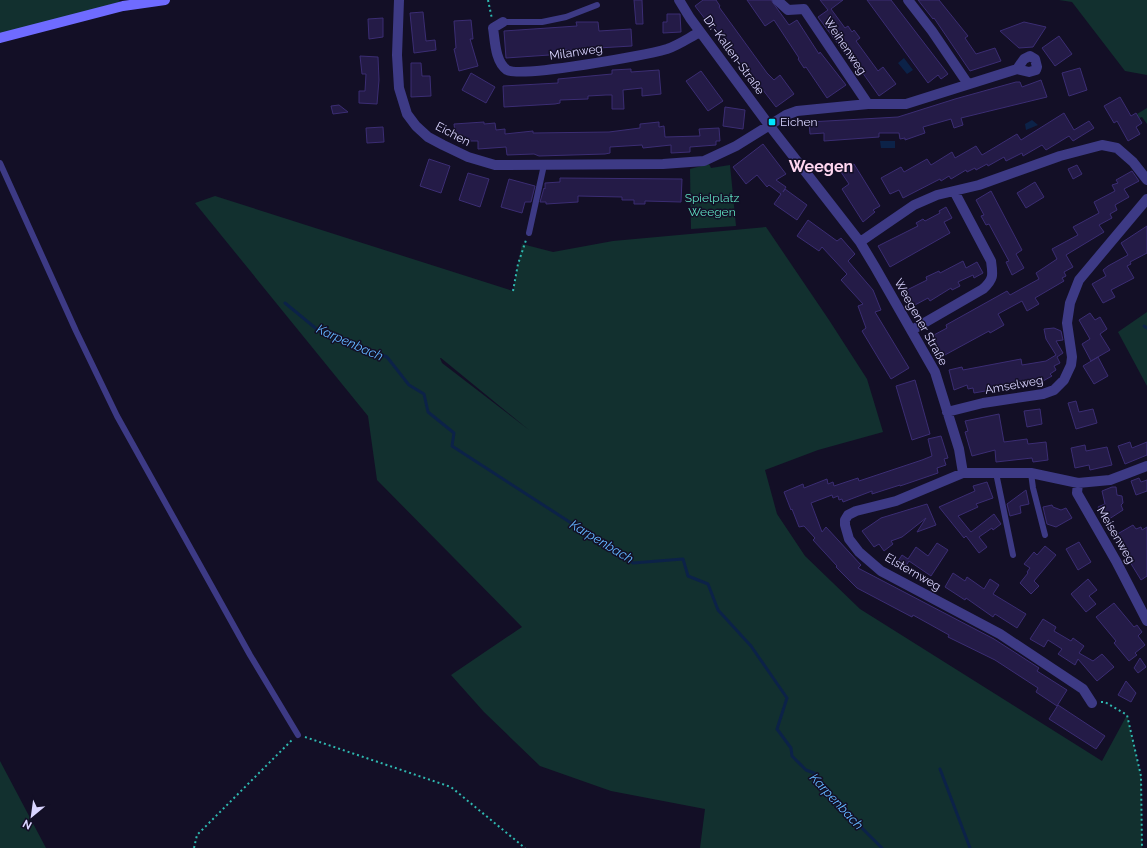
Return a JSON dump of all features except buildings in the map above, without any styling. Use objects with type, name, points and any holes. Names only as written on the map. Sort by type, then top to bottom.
[{"type":"street","points":[[0,38],[123,6],[165,0]]},
{"type":"street","name":"Eichen","points":[[399,0],[397,55],[399,88],[408,114],[416,126],[428,137],[468,157],[495,165],[544,166],[663,164],[704,161],[736,146],[768,125]]},
{"type":"street","name":"Dr.-Kallen-Straße","points":[[679,0],[700,32],[768,125]]},
{"type":"street","name":"Weihenweg","points":[[778,0],[788,10],[804,8],[868,104]]},
{"type":"street","points":[[908,0],[932,31],[968,84]]},
{"type":"street","points":[[493,28],[503,22]]},
{"type":"street","name":"Milanweg","points":[[493,28],[500,62],[506,69],[518,73],[584,65],[669,48],[700,32]]},
{"type":"street","points":[[768,125],[797,111],[868,104],[906,104],[1017,69]]},
{"type":"street","name":"Weegener Straße","points":[[768,125],[860,242],[912,330],[935,372],[959,449],[963,473]]},
{"type":"street","points":[[860,242],[914,205],[937,195],[979,185],[1060,156],[1102,145],[1117,148],[1133,162],[1147,180]]},
{"type":"street","points":[[912,330],[983,289],[991,282],[993,273],[991,261],[954,191]]},
{"type":"street","name":"Amselweg","points":[[947,412],[983,403],[1043,394],[1054,390],[1064,380],[1071,365],[1072,357],[1067,323],[1070,303],[1079,280],[1147,199]]},
{"type":"street","points":[[963,473],[1031,473],[1078,483],[1110,480],[1147,466]]},
{"type":"street","name":"Elsternweg","points":[[963,473],[896,501],[848,515],[845,525],[850,539],[859,552],[880,571],[1000,634],[1083,689],[1092,703]]},
{"type":"street","name":"Meisenweg","points":[[1078,483],[1077,493],[1116,561],[1147,621]]},
{"type":"lane","points":[[503,22],[542,22],[566,17],[597,5]]},
{"type":"lane","points":[[0,163],[76,331],[117,416],[250,655],[298,735]]},
{"type":"lane","points":[[529,233],[544,166]]},
{"type":"lane","points":[[996,473],[1012,555]]},
{"type":"lane","points":[[1031,473],[1033,488],[1045,535]]},
{"type":"path","points":[[488,0],[493,28]]},
{"type":"path","points":[[513,291],[518,264],[529,233]]},
{"type":"path","points":[[1092,703],[1105,702],[1127,715],[1142,776],[1142,848]]},
{"type":"path","points":[[194,848],[197,835],[298,735],[451,787],[525,848]]},
{"type":"green space","points":[[0,0],[119,0],[120,2],[0,36]]},
{"type":"green space","points":[[1059,0],[1147,0],[1147,75],[1125,71],[1072,2]]},
{"type":"green space","points":[[1147,108],[1147,124],[1142,117],[1139,118],[1137,114]]},
{"type":"green space","name":"Spielplatz Weegen","points":[[709,164],[711,168],[730,165],[736,226],[691,229],[690,169]]},
{"type":"green space","points":[[215,196],[513,291],[522,244],[553,252],[613,241],[766,227],[867,379],[883,432],[818,450],[765,470],[777,514],[805,556],[860,609],[1102,761],[1127,715],[1141,776],[1142,848],[700,848],[705,809],[611,791],[540,766],[484,712],[451,675],[522,627],[377,480],[368,416],[195,203]],"holes":[[[441,358],[529,430],[442,363]]]},
{"type":"green space","points":[[1147,312],[1147,386],[1118,332]]},
{"type":"green space","points":[[0,761],[46,848],[0,848]]},
{"type":"water","points":[[904,58],[913,70],[907,74],[898,63]]},
{"type":"water","points":[[1032,120],[1038,125],[1026,130],[1025,124]]},
{"type":"water","points":[[880,141],[895,141],[895,148],[881,148]]},
{"type":"waterway","name":"Karpenbach","points":[[285,303],[319,331],[387,357],[409,385],[424,394],[428,412],[454,433],[452,446],[633,563],[683,559],[688,576],[708,584],[718,610],[751,646],[787,698],[777,729],[791,748],[792,756],[806,770],[814,773],[834,800],[882,848]]},
{"type":"waterway","points":[[940,769],[970,848]]},
{"type":"place","name":"Eichen","points":[[772,122]]},
{"type":"district","name":"Weegen","points":[[821,166]]}]
